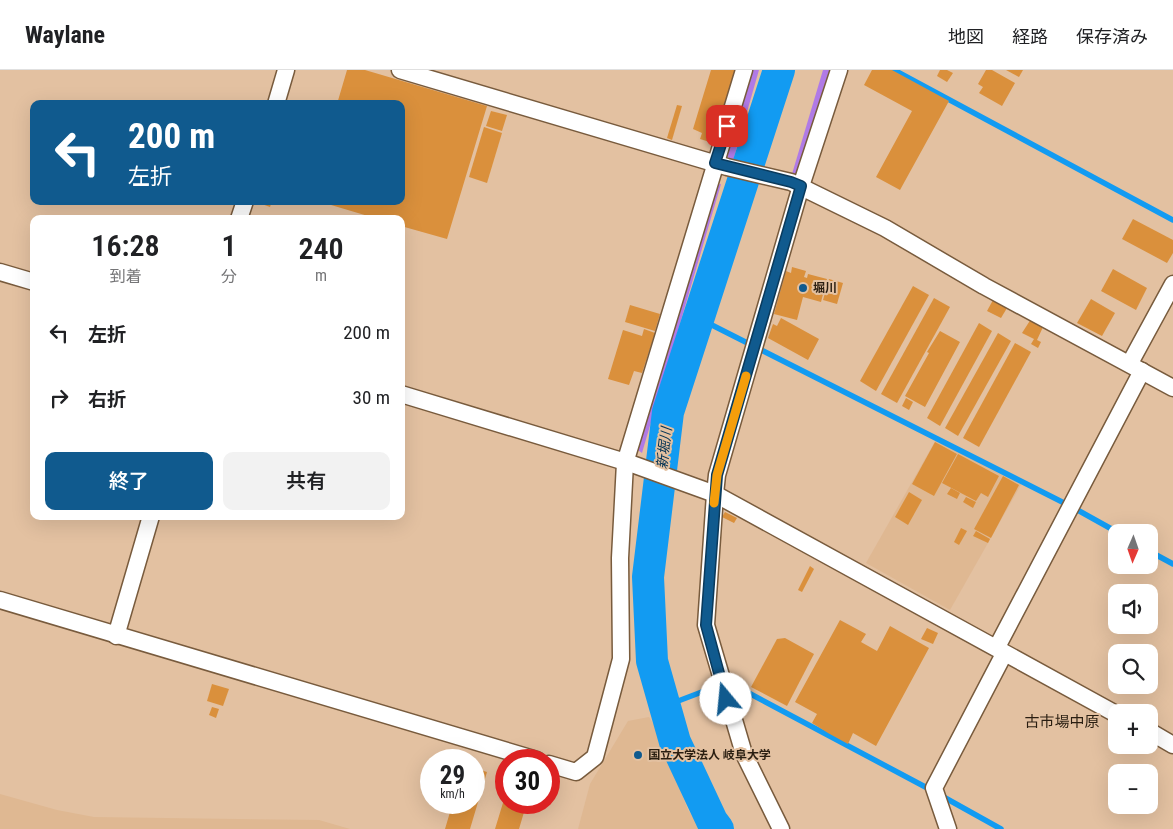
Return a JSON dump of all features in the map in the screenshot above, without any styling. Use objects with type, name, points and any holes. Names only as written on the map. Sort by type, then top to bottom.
[{"type":"street","points":[[277,100],[286,70]]},
{"type":"street","points":[[400,70],[721,165],[796,184],[884,228],[984,286],[1173,388]]},
{"type":"street","points":[[560,767],[576,772],[595,758],[621,659],[620,558],[622,474],[629,464],[721,165],[744,70]]},
{"type":"street","points":[[781,829],[744,754],[706,625],[710,492],[717,475],[796,184],[839,70]]},
{"type":"street","points":[[0,272],[30,281]]},
{"type":"street","points":[[948,829],[934,788],[1136,367],[1173,284]]},
{"type":"street","points":[[405,395],[629,464],[710,492],[1108,710]]},
{"type":"street","points":[[116,636],[150,520]]},
{"type":"street","points":[[0,600],[500,749]]},
{"type":"street","points":[[1158,736],[1173,744]]},
{"type":"shaded area","points":[[751,70],[759,70],[733,161],[726,156]]},
{"type":"shaded area","points":[[823,70],[834,70],[802,173],[792,174]]},
{"type":"shaded area","points":[[721,184],[642,453],[638,450],[715,185]]},
{"type":"shaded area","points":[[938,436],[1022,483],[950,610],[866,563]]},
{"type":"shaded area","name":"国立大学法人 岐阜大学","points":[[649,717],[657,729],[688,810],[701,829],[578,829],[590,784],[628,721]]},
{"type":"shaded area","points":[[0,794],[57,810],[94,817],[319,820],[350,829],[0,829]]},
{"type":"building","points":[[347,70],[365,70],[487,106],[447,239],[405,227],[405,215],[365,215],[331,205],[405,205],[405,100],[338,100]]},
{"type":"building","points":[[711,70],[735,70],[713,143],[700,139],[702,133],[693,129]]},
{"type":"building","points":[[872,70],[892,70],[949,101],[900,190],[876,177],[912,111],[864,85]]},
{"type":"building","points":[[940,70],[947,70],[953,73],[947,82],[937,76]]},
{"type":"building","points":[[986,70],[992,70],[1015,83],[1002,106],[979,93],[983,87],[978,84]]},
{"type":"building","points":[[1006,70],[1023,70],[1019,77]]},
{"type":"building","points":[[677,105],[682,106],[672,140],[667,138]]},
{"type":"building","points":[[491,111],[507,115],[502,131],[486,126]]},
{"type":"building","points":[[484,127],[502,133],[487,183],[469,177]]},
{"type":"building","points":[[1133,219],[1173,240],[1173,253],[1167,263],[1122,239]]},
{"type":"building","name":"堀川","points":[[792,267],[806,271],[804,277],[807,278],[808,274],[827,279],[821,302],[803,297],[797,320],[774,314],[786,271],[791,273]]},
{"type":"building","points":[[1113,269],[1147,288],[1136,310],[1101,291]]},
{"type":"building","points":[[829,279],[843,283],[837,304],[823,300]]},
{"type":"building","points":[[913,286],[929,295],[876,391],[860,381]]},
{"type":"building","points":[[934,298],[950,307],[897,403],[881,394]]},
{"type":"building","points":[[1091,299],[1115,313],[1102,336],[1077,323]]},
{"type":"building","points":[[993,300],[1007,308],[1001,318],[987,311]]},
{"type":"building","points":[[630,305],[660,314],[655,331],[625,322]]},
{"type":"building","points":[[781,318],[819,339],[808,360],[768,338],[773,324],[777,326]]},
{"type":"building","points":[[1031,319],[1043,327],[1037,340],[1041,342],[1038,348],[1031,344],[1034,339],[1022,333]]},
{"type":"building","points":[[979,323],[992,331],[940,426],[927,418]]},
{"type":"building","points":[[644,329],[655,333],[642,373],[634,371],[629,385],[608,379],[623,330],[642,336]]},
{"type":"building","points":[[940,331],[960,342],[925,407],[905,396]]},
{"type":"building","points":[[998,333],[1011,341],[958,436],[945,428]]},
{"type":"building","points":[[1015,343],[1031,352],[979,447],[963,438]]},
{"type":"building","points":[[906,398],[913,402],[909,410],[902,406]]},
{"type":"building","points":[[935,442],[957,454],[934,496],[912,484]]},
{"type":"building","points":[[958,454],[999,476],[988,497],[981,493],[976,501],[942,483]]},
{"type":"building","points":[[1003,476],[1019,485],[991,538],[974,529]]},
{"type":"building","points":[[951,488],[960,493],[957,499],[947,494]]},
{"type":"building","points":[[909,492],[922,500],[908,525],[895,517]]},
{"type":"building","points":[[966,497],[976,502],[973,508],[963,502]]},
{"type":"building","points":[[725,512],[737,518],[734,523],[722,517]]},
{"type":"building","points":[[961,528],[967,531],[959,545],[954,542]]},
{"type":"building","points":[[976,531],[990,539],[988,543],[973,536]]},
{"type":"building","points":[[810,566],[814,569],[802,592],[798,590]]},
{"type":"building","points":[[840,620],[866,634],[861,642],[877,651],[890,626],[929,648],[876,746],[853,733],[848,744],[812,723],[817,714],[795,702]]},
{"type":"building","points":[[927,628],[938,633],[933,644],[921,639]]},
{"type":"building","points":[[785,638],[814,654],[787,706],[751,687],[777,639]]},
{"type":"building","points":[[212,684],[229,689],[223,706],[207,701]]},
{"type":"building","points":[[212,707],[219,709],[216,718],[209,715]]},
{"type":"building","points":[[449,814],[474,814],[470,829],[445,829]]},
{"type":"building","points":[[500,814],[523,814],[519,829],[495,829]]},
{"type":"waterway","name":"新堀川","points":[[718,829],[712,821],[675,742],[652,661],[648,577],[668,412],[779,70]]},
{"type":"waterway","points":[[894,70],[1173,220]]},
{"type":"waterway","points":[[698,318],[1108,527]]},
{"type":"waterway","points":[[1158,556],[1173,564]]},
{"type":"waterway","points":[[665,706],[728,682],[931,790]]},
{"type":"waterway","points":[[940,795],[1001,829]]},
{"type":"slow traffic","points":[[714,503],[717,475],[746,376]]},
{"type":"place","name":"堀川","points":[[803,288]]},
{"type":"place","name":"国立大学法人 岐阜大学","points":[[638,755]]},
{"type":"district","name":"古市場中原","points":[[1062,722]]},
{"type":"route","points":[[726,699],[706,625],[717,475],[801,186],[715,163],[727,126]]}]
